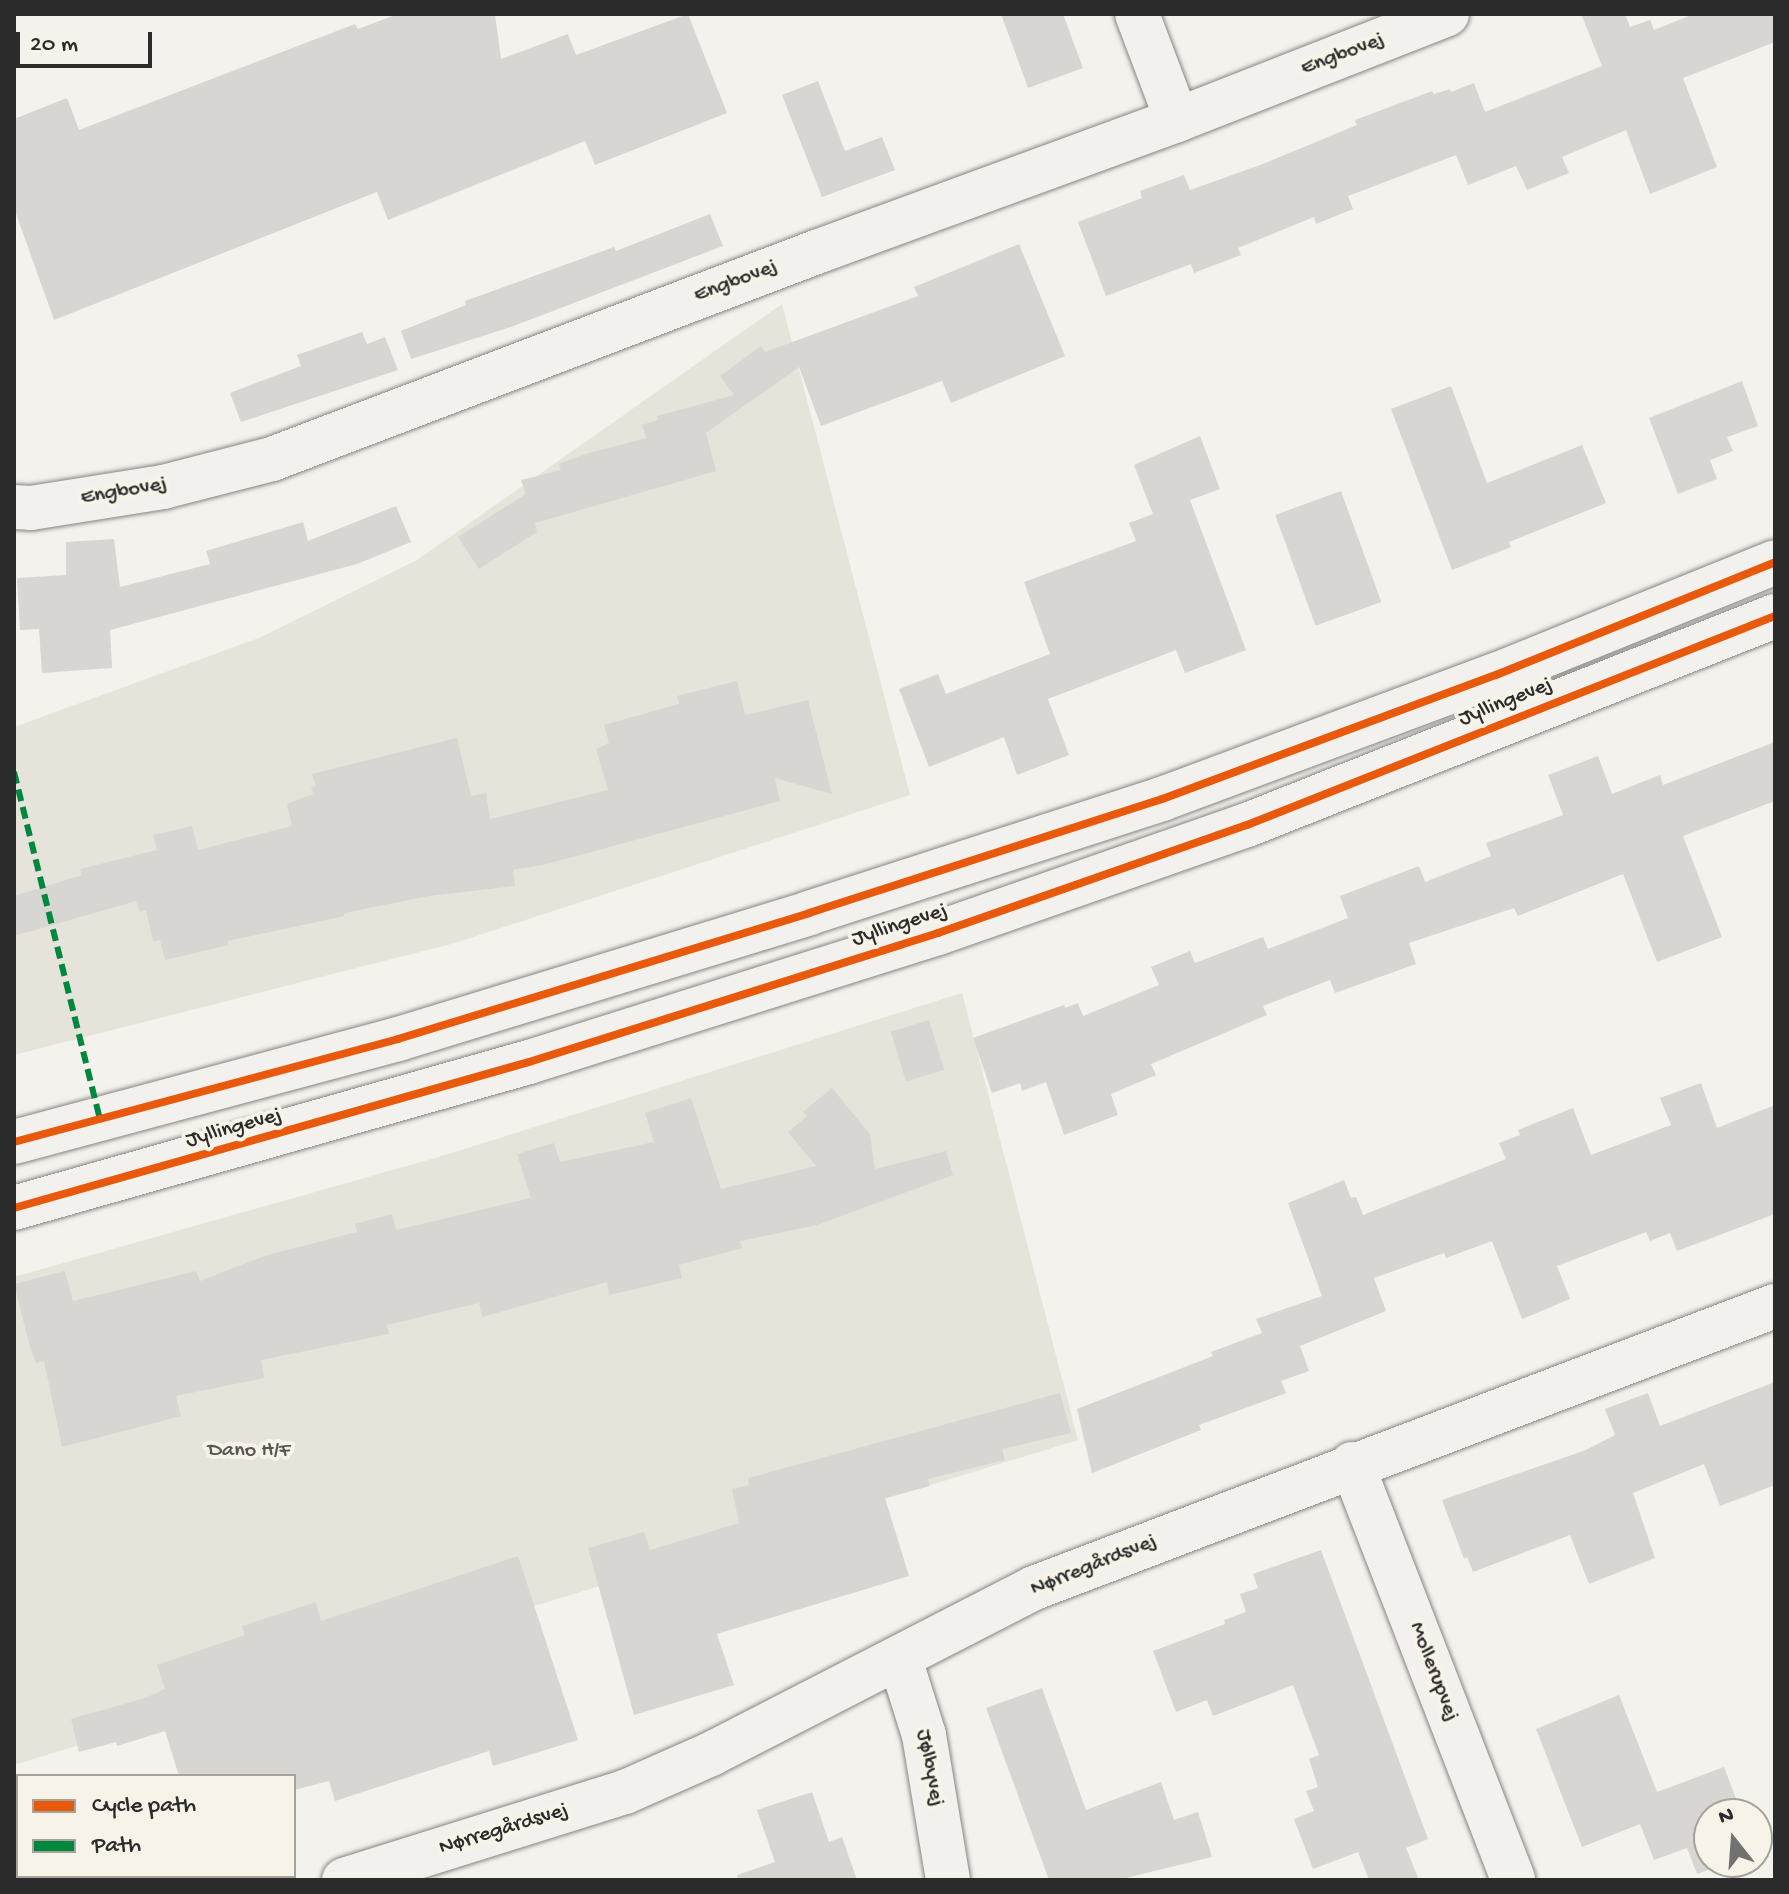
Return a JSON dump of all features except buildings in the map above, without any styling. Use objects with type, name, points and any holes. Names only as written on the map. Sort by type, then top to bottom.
[{"type":"street","points":[[1137,14],[1177,120]]},
{"type":"street","name":"Engbovej","points":[[14,507],[31,508],[163,487],[272,459],[819,251],[1177,120],[1447,14]]},
{"type":"street","name":"Jyllingevej","points":[[14,1142],[398,1039],[809,913],[1162,799],[1496,675],[1775,562]]},
{"type":"street","name":"Jyllingevej","points":[[14,1208],[529,1062],[938,933],[1247,825],[1775,616]]},
{"type":"street","name":"Nørregårdsvej","points":[[344,1880],[429,1867],[625,1792],[711,1754],[1034,1588],[1352,1464],[1775,1306]]},
{"type":"street","name":"Mollerupvej","points":[[1352,1464],[1513,1880]]},
{"type":"street","name":"Jølbyvej","points":[[900,1659],[924,1735],[948,1880]]},
{"type":"green space","points":[[782,304],[910,795],[455,943],[14,1055],[14,727],[259,638],[417,560]]},
{"type":"green space","name":"Dano H/F","points":[[962,993],[1078,1440],[14,1765],[14,1277],[442,1156]]},
{"type":"marked path","points":[[14,772],[100,1120]]},
{"type":"cycle path","points":[[14,1142],[398,1039],[809,913],[1162,799],[1496,675],[1775,562]]},
{"type":"cycle path","points":[[14,1208],[529,1062],[938,933],[1247,825],[1775,616]]}]
